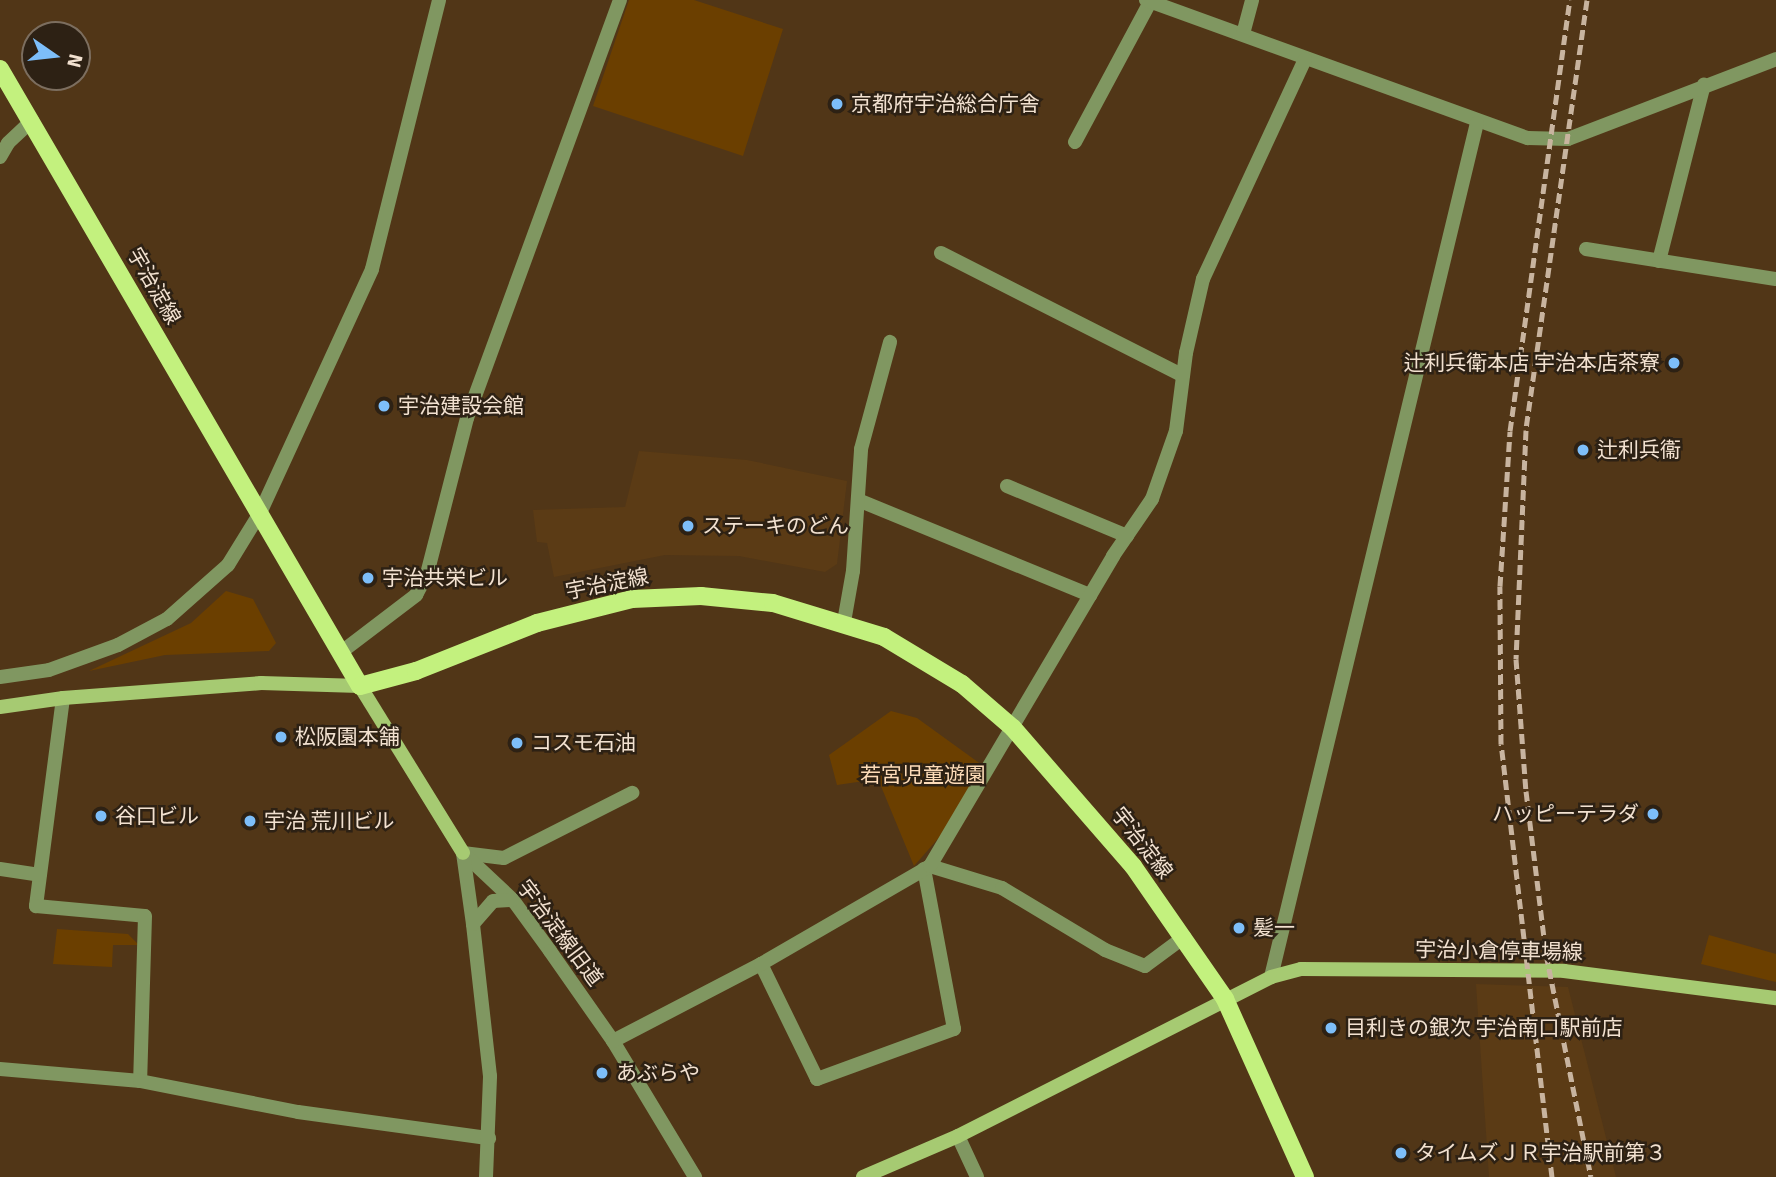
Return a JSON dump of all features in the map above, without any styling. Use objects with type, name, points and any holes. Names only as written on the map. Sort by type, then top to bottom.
[{"type":"main road","name":"宇治淀線","points":[[0,69],[360,686],[416,671],[537,623],[622,600],[737,598],[844,622],[925,660],[1013,728],[1133,866],[1225,999],[1305,1177]]},
{"type":"street","points":[[0,677],[49,670],[118,645],[167,619],[228,565],[260,513],[372,269],[439,0]]},
{"type":"street","points":[[340,653],[416,594],[427,574],[467,418],[620,0]]},
{"type":"street","points":[[1242,34],[1252,0]]},
{"type":"street","points":[[1075,142],[1148,1],[1477,123],[1528,138],[1568,139],[1776,59]]},
{"type":"street","points":[[613,1041],[761,964],[927,868],[1090,595],[1152,499],[1176,430],[1183,376],[1203,279],[1305,59]]},
{"type":"street","points":[[1659,261],[1704,85]]},
{"type":"street","points":[[0,157],[8,143],[32,121]]},
{"type":"street","points":[[1270,977],[1477,123]]},
{"type":"street","points":[[1586,249],[1776,279]]},
{"type":"street","points":[[941,253],[1183,376]]},
{"type":"street","points":[[844,622],[858,500],[860,449],[890,342]]},
{"type":"street","points":[[1007,486],[1127,536]]},
{"type":"street","points":[[858,500],[1090,595]]},
{"type":"street","points":[[0,707],[63,698],[261,683],[360,686]]},
{"type":"street","name":"宇治淀線旧道","points":[[360,686],[463,853],[513,900],[613,1041],[695,1177]]},
{"type":"street","points":[[63,698],[36,906],[145,915],[140,1081]]},
{"type":"street","points":[[486,1177],[491,1076],[463,853],[505,858],[632,793]]},
{"type":"street","points":[[927,868],[1002,888],[1105,950],[1145,967],[1184,937]]},
{"type":"street","points":[[761,964],[817,1079],[954,1030],[927,868]]},
{"type":"street","points":[[0,869],[40,875]]},
{"type":"street","points":[[473,925],[493,901],[513,900]]},
{"type":"street","name":"宇治小倉停車場線","points":[[863,1177],[958,1136],[1270,977],[1301,969],[1563,971],[1776,998]]},
{"type":"street","points":[[0,1069],[140,1081],[298,1112],[489,1138]]},
{"type":"street","points":[[958,1136],[977,1177]]},
{"type":"shaded area","name":"ステーキのどん","points":[[639,451],[747,460],[847,481],[837,564],[825,572],[739,556],[665,555],[554,577],[547,543],[537,542],[533,510],[625,507]]},
{"type":"shaded area","points":[[1476,984],[1568,987],[1616,1177],[1489,1177]]},
{"type":"green space","points":[[629,0],[694,0],[783,29],[743,156],[593,106]]},
{"type":"green space","points":[[226,591],[253,599],[276,643],[269,651],[165,655],[89,671],[191,623]]},
{"type":"green space","name":"若宮児童遊園","points":[[891,711],[917,718],[982,765],[942,834],[914,866],[878,779],[837,785],[829,755]]},
{"type":"green space","points":[[57,929],[128,934],[139,945],[113,945],[112,967],[53,964]]},
{"type":"green space","points":[[1709,935],[1776,954],[1776,982],[1701,964]]},
{"type":"railway","points":[[1552,1177],[1501,744],[1500,586],[1510,431],[1570,0]]},
{"type":"railway","points":[[1587,0],[1526,430],[1516,659],[1526,791],[1546,954],[1591,1177]]},
{"type":"place","name":"京都府宇治総合庁舎","points":[[837,104]]},
{"type":"place","name":"辻利兵衛本店 宇治本店茶寮","points":[[1674,363]]},
{"type":"place","name":"宇治建設会館","points":[[384,406]]},
{"type":"place","name":"辻利兵衞","points":[[1583,450]]},
{"type":"place","name":"ステーキのどん","points":[[688,526]]},
{"type":"place","name":"宇治共栄ビル","points":[[368,578]]},
{"type":"place","name":"松阪園本舗","points":[[281,737]]},
{"type":"place","name":"コスモ石油","points":[[517,743]]},
{"type":"place","name":"ハッピーテラダ","points":[[1653,814]]},
{"type":"place","name":"谷口ビル","points":[[101,816]]},
{"type":"place","name":"宇治 荒川ビル","points":[[250,821]]},
{"type":"place","name":"髪一","points":[[1239,928]]},
{"type":"place","name":"目利きの銀次 宇治南口駅前店","points":[[1331,1028]]},
{"type":"place","name":"あぶらや","points":[[602,1073]]},
{"type":"place","name":"タイムズＪＲ宇治駅前第３","points":[[1401,1153]]}]
